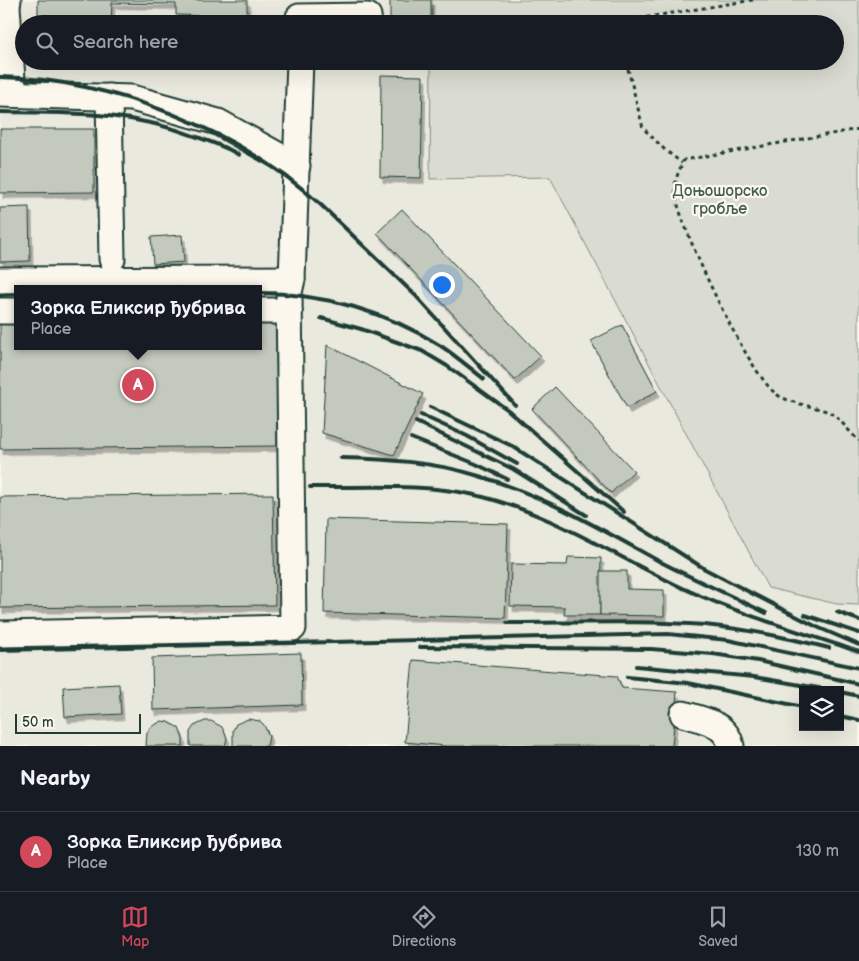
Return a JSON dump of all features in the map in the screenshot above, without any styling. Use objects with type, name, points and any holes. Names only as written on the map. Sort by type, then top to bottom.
[{"type":"lane","points":[[8,0],[7,94],[132,98],[218,122],[296,166]]},
{"type":"lane","points":[[298,14],[333,15]]},
{"type":"lane","points":[[0,634],[293,628],[289,293],[292,279],[300,70]]},
{"type":"lane","points":[[109,97],[112,259]]},
{"type":"lane","points":[[0,280],[292,279]]},
{"type":"lane","points":[[0,311],[14,311]]},
{"type":"lane","points":[[262,311],[289,311]]},
{"type":"lane","points":[[683,714],[722,728],[729,737],[731,746]]},
{"type":"path","points":[[660,15],[753,0]]},
{"type":"path","points":[[628,70],[643,128],[682,164]]},
{"type":"path","points":[[859,129],[684,160],[675,177],[676,196],[688,233],[733,329],[765,383],[776,395],[831,413],[859,441]]},
{"type":"shaded area","points":[[0,0],[432,0],[432,15],[15,15],[15,70],[432,70],[430,179],[550,177],[767,588],[837,604],[859,605],[859,746],[0,746]]},
{"type":"green space","name":"Доњошорско гробље","points":[[432,0],[859,0],[859,605],[837,604],[768,588],[550,177],[430,179],[431,70],[844,70],[844,15],[432,15]]},
{"type":"building","points":[[38,0],[247,0],[247,15],[176,15],[176,4],[112,3],[111,15],[38,15]]},
{"type":"building","points":[[390,0],[431,0],[431,15],[390,15]]},
{"type":"building","points":[[381,75],[423,76],[421,178],[380,177]]},
{"type":"building","points":[[0,129],[94,129],[94,192],[0,193]]},
{"type":"building","points":[[29,207],[30,261],[0,262],[0,208]]},
{"type":"building","points":[[402,209],[541,356],[515,380],[377,233]]},
{"type":"building","points":[[182,235],[184,262],[153,264],[151,237]]},
{"type":"building","points":[[262,321],[276,321],[277,446],[0,449],[0,324],[14,324],[14,350],[262,350]]},
{"type":"building","points":[[622,325],[657,391],[627,408],[591,341]]},
{"type":"building","points":[[327,345],[423,394],[394,455],[322,433]]},
{"type":"building","points":[[555,387],[634,471],[611,493],[532,409]]},
{"type":"building","points":[[273,494],[275,605],[0,608],[0,497]]},
{"type":"building","points":[[326,519],[508,524],[505,618],[324,613]]},
{"type":"building","points":[[568,557],[601,558],[600,615],[564,615],[565,607],[510,606],[511,564],[567,565]]},
{"type":"building","points":[[600,571],[627,571],[627,589],[664,590],[664,616],[600,615]]},
{"type":"building","points":[[301,653],[302,705],[153,710],[152,658]]},
{"type":"building","points":[[413,660],[617,676],[622,688],[677,692],[672,746],[446,746],[405,742]]},
{"type":"building","points":[[119,684],[121,714],[65,717],[63,687]]},
{"type":"building","points":[[248,719],[260,721],[264,725],[269,736],[267,746],[233,746],[233,730],[236,724]]},
{"type":"building","points":[[162,721],[179,728],[183,739],[183,746],[146,746],[147,733],[151,727]]},
{"type":"building","points":[[205,721],[211,721],[222,727],[227,738],[225,746],[190,746],[190,732],[194,726]]},
{"type":"railway","points":[[0,77],[42,80],[85,87],[129,99],[213,132],[252,154],[288,178],[321,205],[415,295],[515,405]]},
{"type":"railway","points":[[0,112],[76,113],[148,122],[219,145],[239,155]]},
{"type":"railway","points":[[262,293],[306,296],[376,314],[399,323],[441,346],[484,379]]},
{"type":"railway","points":[[0,295],[14,294]]},
{"type":"railway","points":[[321,318],[361,329],[422,351],[447,366],[508,410],[624,512]]},
{"type":"railway","points":[[430,407],[512,446],[705,569],[817,627],[859,645]]},
{"type":"railway","points":[[421,415],[467,436],[517,464]]},
{"type":"railway","points":[[416,422],[513,469],[586,515]]},
{"type":"railway","points":[[411,438],[476,464],[507,479]]},
{"type":"railway","points":[[341,458],[393,460],[428,464],[462,471],[503,484],[548,502],[671,567],[766,613]]},
{"type":"railway","points":[[310,487],[414,487],[455,491],[503,503],[530,512],[582,536],[706,598],[749,615],[859,652]]},
{"type":"railway","points":[[837,612],[859,620]]},
{"type":"railway","points":[[805,615],[859,633]]},
{"type":"railway","points":[[507,623],[681,623],[768,634],[829,648]]},
{"type":"railway","points":[[0,650],[668,634],[728,640],[859,668]]},
{"type":"railway","points":[[420,647],[651,649],[713,654],[758,661],[859,684]]},
{"type":"railway","points":[[636,666],[754,677],[807,686]]},
{"type":"railway","points":[[627,677],[688,683],[799,706]]},
{"type":"railway","points":[[844,693],[859,696]]},
{"type":"railway","points":[[844,717],[859,720]]},
{"type":"place","name":"Зорка Еликсир ђубрива","points":[[138,385]]}]
